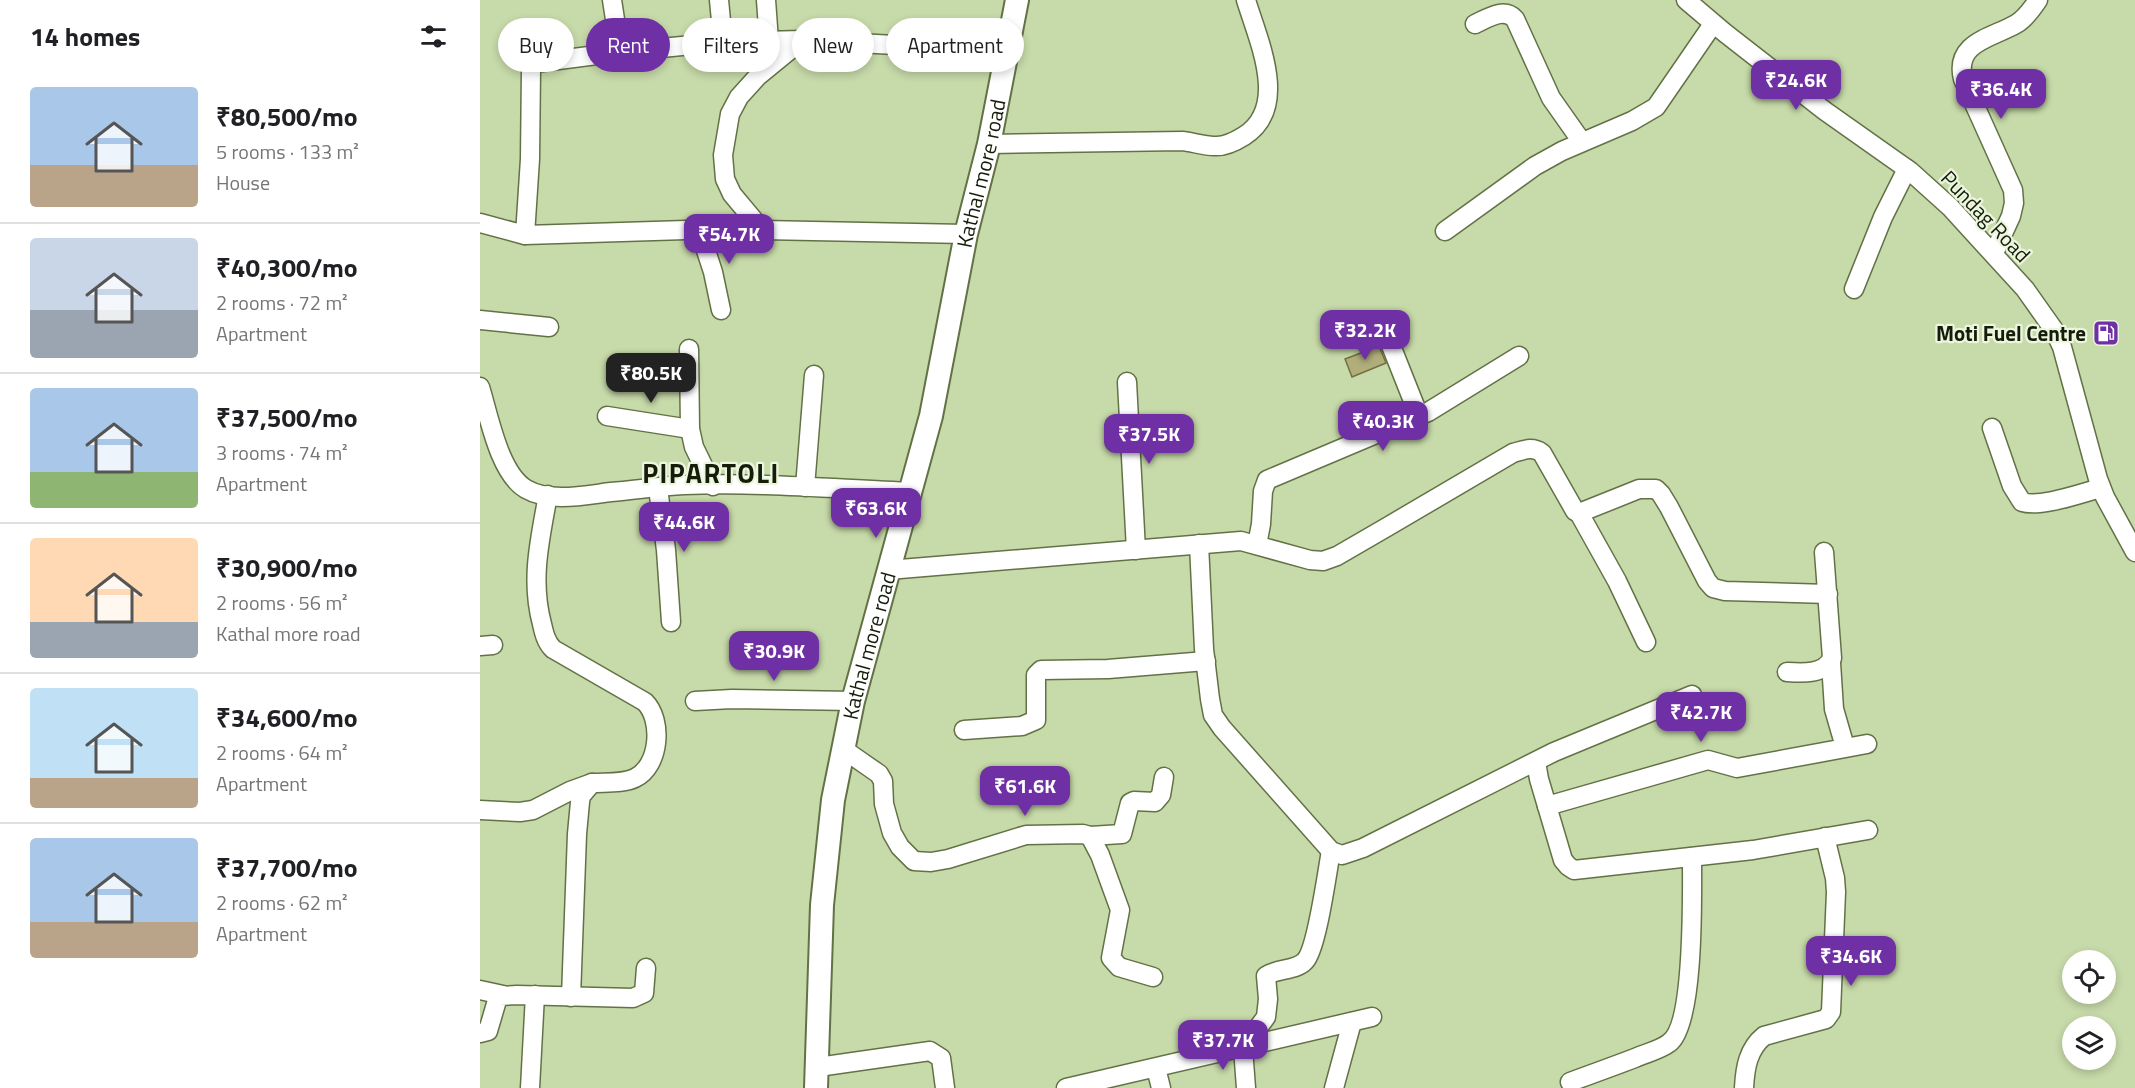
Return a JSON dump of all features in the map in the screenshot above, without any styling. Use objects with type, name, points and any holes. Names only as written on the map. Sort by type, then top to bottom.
[{"type":"main road","name":"Kathal more road","points":[[1013,18],[1017,0]]},
{"type":"main road","name":"Kathal more road","points":[[817,1078],[822,905],[832,800],[853,701],[931,416],[966,234],[989,144],[1003,72]]},
{"type":"street","points":[[612,0],[615,18]]},
{"type":"street","points":[[719,0],[721,18]]},
{"type":"street","points":[[766,0],[767,18]]},
{"type":"street","points":[[989,144],[1182,141],[1213,147],[1243,137],[1260,122],[1268,98],[1266,62],[1246,0]]},
{"type":"street","name":"Pundag Road","points":[[1686,0],[1713,24],[1825,111],[1907,169],[1950,207],[2025,289],[2058,338],[2101,488],[2135,552]]},
{"type":"street","points":[[1994,253],[2011,216],[2014,197],[2006,173],[1964,79],[1962,65],[1965,54],[1977,42],[2018,23],[2038,0]]},
{"type":"street","points":[[1475,24],[1504,12],[1509,13],[1515,19],[1551,98],[1582,142]]},
{"type":"street","points":[[1445,231],[1535,166],[1582,142],[1632,121],[1656,107],[1713,24]]},
{"type":"street","points":[[762,230],[732,194],[725,179],[723,155],[730,114],[739,97],[758,76],[792,48]]},
{"type":"street","points":[[525,235],[530,159],[531,69],[535,63],[541,61],[586,56]]},
{"type":"street","points":[[1854,289],[1879,226],[1907,169]]},
{"type":"street","points":[[480,223],[525,235],[699,229],[966,234]]},
{"type":"street","points":[[699,229],[713,272],[721,310]]},
{"type":"street","points":[[480,320],[549,327]]},
{"type":"street","points":[[1389,329],[1390,343],[1419,416]]},
{"type":"street","points":[[689,349],[690,429],[694,447],[713,486]]},
{"type":"street","points":[[1257,545],[1263,491],[1267,480],[1419,416],[1519,356]]},
{"type":"street","points":[[805,487],[814,375]]},
{"type":"street","points":[[1126,382],[1137,550]]},
{"type":"street","points":[[480,387],[488,438],[512,475],[525,488],[538,494],[573,496],[658,488],[713,486],[912,492]]},
{"type":"street","points":[[607,416],[690,429]]},
{"type":"street","points":[[1992,428],[2012,486],[2022,502],[2031,504],[2101,488]]},
{"type":"street","points":[[888,570],[1241,541],[1310,560],[1323,561],[1337,556],[1513,453],[1529,448],[1542,453],[1575,511],[1579,513],[1617,581],[1646,642]]},
{"type":"street","points":[[658,488],[666,550],[671,622]]},
{"type":"street","points":[[1579,513],[1639,489],[1653,488],[1661,494],[1707,581],[1713,588],[1725,591],[1828,594]]},
{"type":"street","points":[[480,810],[520,812],[533,810],[570,791],[592,783],[634,778],[642,772],[653,754],[656,742],[656,720],[651,708],[645,702],[553,649],[548,643],[535,588],[539,546],[548,495]]},
{"type":"street","points":[[1199,544],[1206,661],[1214,716],[1331,852],[1342,855],[1363,848],[1554,752],[1692,695]]},
{"type":"street","points":[[1824,552],[1833,652],[1831,663],[1834,709],[1845,747]]},
{"type":"street","points":[[964,730],[1022,726],[1036,720],[1036,675],[1041,670],[1108,669],[1206,661]]},
{"type":"street","points":[[1787,672],[1809,673],[1831,663]]},
{"type":"street","points":[[695,701],[732,699],[853,701]]},
{"type":"street","points":[[1547,806],[1708,760],[1737,768],[1867,744]]},
{"type":"street","points":[[843,749],[879,774],[883,781],[884,804],[892,832],[900,847],[915,861],[931,862],[948,859],[1026,835],[1122,834],[1130,803],[1134,801],[1155,802],[1161,795],[1164,777]]},
{"type":"street","points":[[1536,762],[1563,860],[1574,870],[1753,850],[1868,830]]},
{"type":"street","points":[[571,997],[580,802],[585,790],[592,783]]},
{"type":"street","points":[[1090,836],[1100,855],[1121,915],[1111,958],[1119,968],[1153,977]]},
{"type":"street","points":[[1744,1088],[1749,1058],[1758,1041],[1764,1036],[1826,1019],[1830,1014],[1836,892],[1825,837]]},
{"type":"street","points":[[1246,1088],[1243,1048],[1266,1017],[1268,999],[1266,976],[1274,971],[1303,963],[1310,953],[1331,852]]},
{"type":"street","points":[[1570,1083],[1653,1051],[1669,1044],[1674,1038],[1679,1028],[1690,971],[1692,857]]},
{"type":"street","points":[[480,990],[503,995],[639,997],[644,993],[646,968]]},
{"type":"street","points":[[480,1033],[488,1031],[498,997],[503,995]]},
{"type":"street","points":[[530,1088],[535,995]]},
{"type":"street","points":[[1066,1088],[1372,1017]]},
{"type":"street","points":[[1334,1088],[1352,1022]]},
{"type":"street","points":[[817,1078],[930,1051],[941,1058],[945,1088]]},
{"type":"street","points":[[1156,1068],[1161,1088]]},
{"type":"building","points":[[1379,346],[1386,363],[1352,377],[1345,359]]},
{"type":"place","name":"Moti Fuel Centre","points":[[2106,333]]},
{"type":"district","name":"PIPARTOLI","points":[[711,472]]}]
